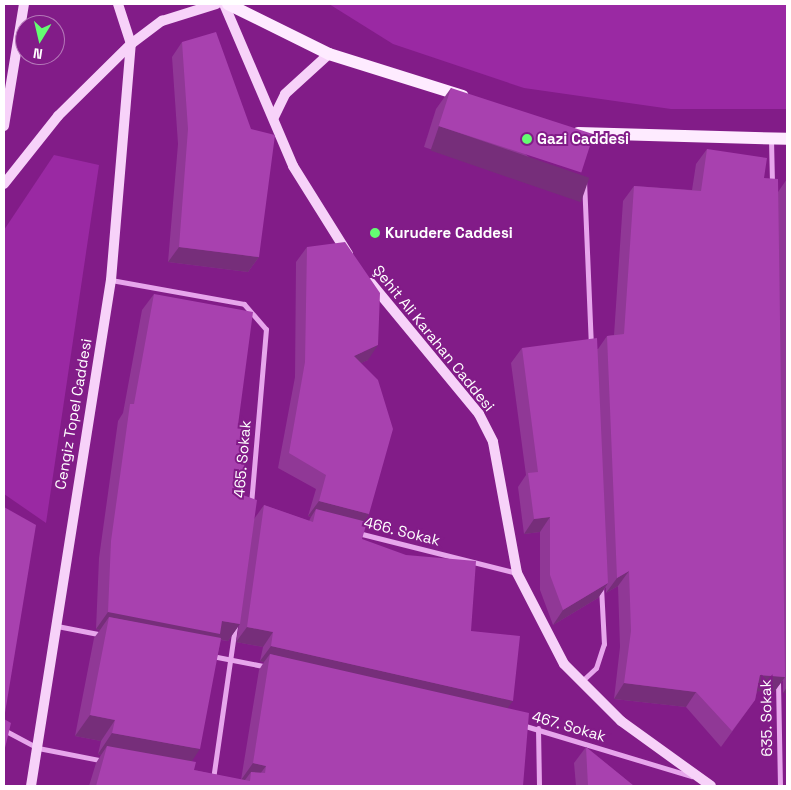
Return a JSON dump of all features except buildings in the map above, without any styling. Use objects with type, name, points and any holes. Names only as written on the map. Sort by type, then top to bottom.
[{"type":"main road","points":[[4,126],[24,4]]},
{"type":"main road","points":[[118,4],[131,44]]},
{"type":"main road","points":[[4,184],[58,116],[131,44],[162,22],[216,4]]},
{"type":"main road","name":"Şehit Ali Karahan Caddesi","points":[[224,4],[274,116],[293,166],[353,261]]},
{"type":"main road","points":[[228,4],[329,54],[478,101]]},
{"type":"main road","name":"Cengiz Topel Caddesi","points":[[31,786],[111,280],[131,44]]},
{"type":"main road","points":[[274,116],[285,94],[329,54]]},
{"type":"main road","points":[[563,128],[582,140],[787,139]]},
{"type":"main road","name":"Şehit Ali Karahan Caddesi","points":[[365,275],[479,414],[493,442],[517,573],[564,664],[580,683],[692,776],[711,786]]},
{"type":"street","points":[[771,139],[772,189]]},
{"type":"street","points":[[584,174],[591,350]]},
{"type":"street","name":"465. Sokak","points":[[111,280],[244,304],[266,329],[250,515]]},
{"type":"street","points":[[251,506],[260,508]]},
{"type":"street","name":"466. Sokak","points":[[346,530],[517,573]]},
{"type":"street","points":[[580,683],[596,668],[604,644],[601,576]]},
{"type":"street","points":[[212,784],[236,621]]},
{"type":"street","points":[[57,626],[114,637]]},
{"type":"street","points":[[201,654],[278,670]]},
{"type":"street","name":"635. Sokak","points":[[778,677],[780,786]]},
{"type":"street","name":"467. Sokak","points":[[509,722],[538,728],[692,776]]},
{"type":"street","points":[[538,728],[539,786]]},
{"type":"street","points":[[4,730],[38,748],[116,763]]},
{"type":"street","points":[[203,779],[212,784],[223,782]]},
{"type":"shaded area","points":[[329,4],[787,4],[787,109],[671,109],[524,88],[393,44]]},
{"type":"shaded area","points":[[54,155],[99,165],[46,523],[4,494],[4,230]]},
{"type":"place","name":"Gazi Caddesi","points":[[527,139]]},
{"type":"place","name":"Kurudere Caddesi","points":[[375,233]]}]
